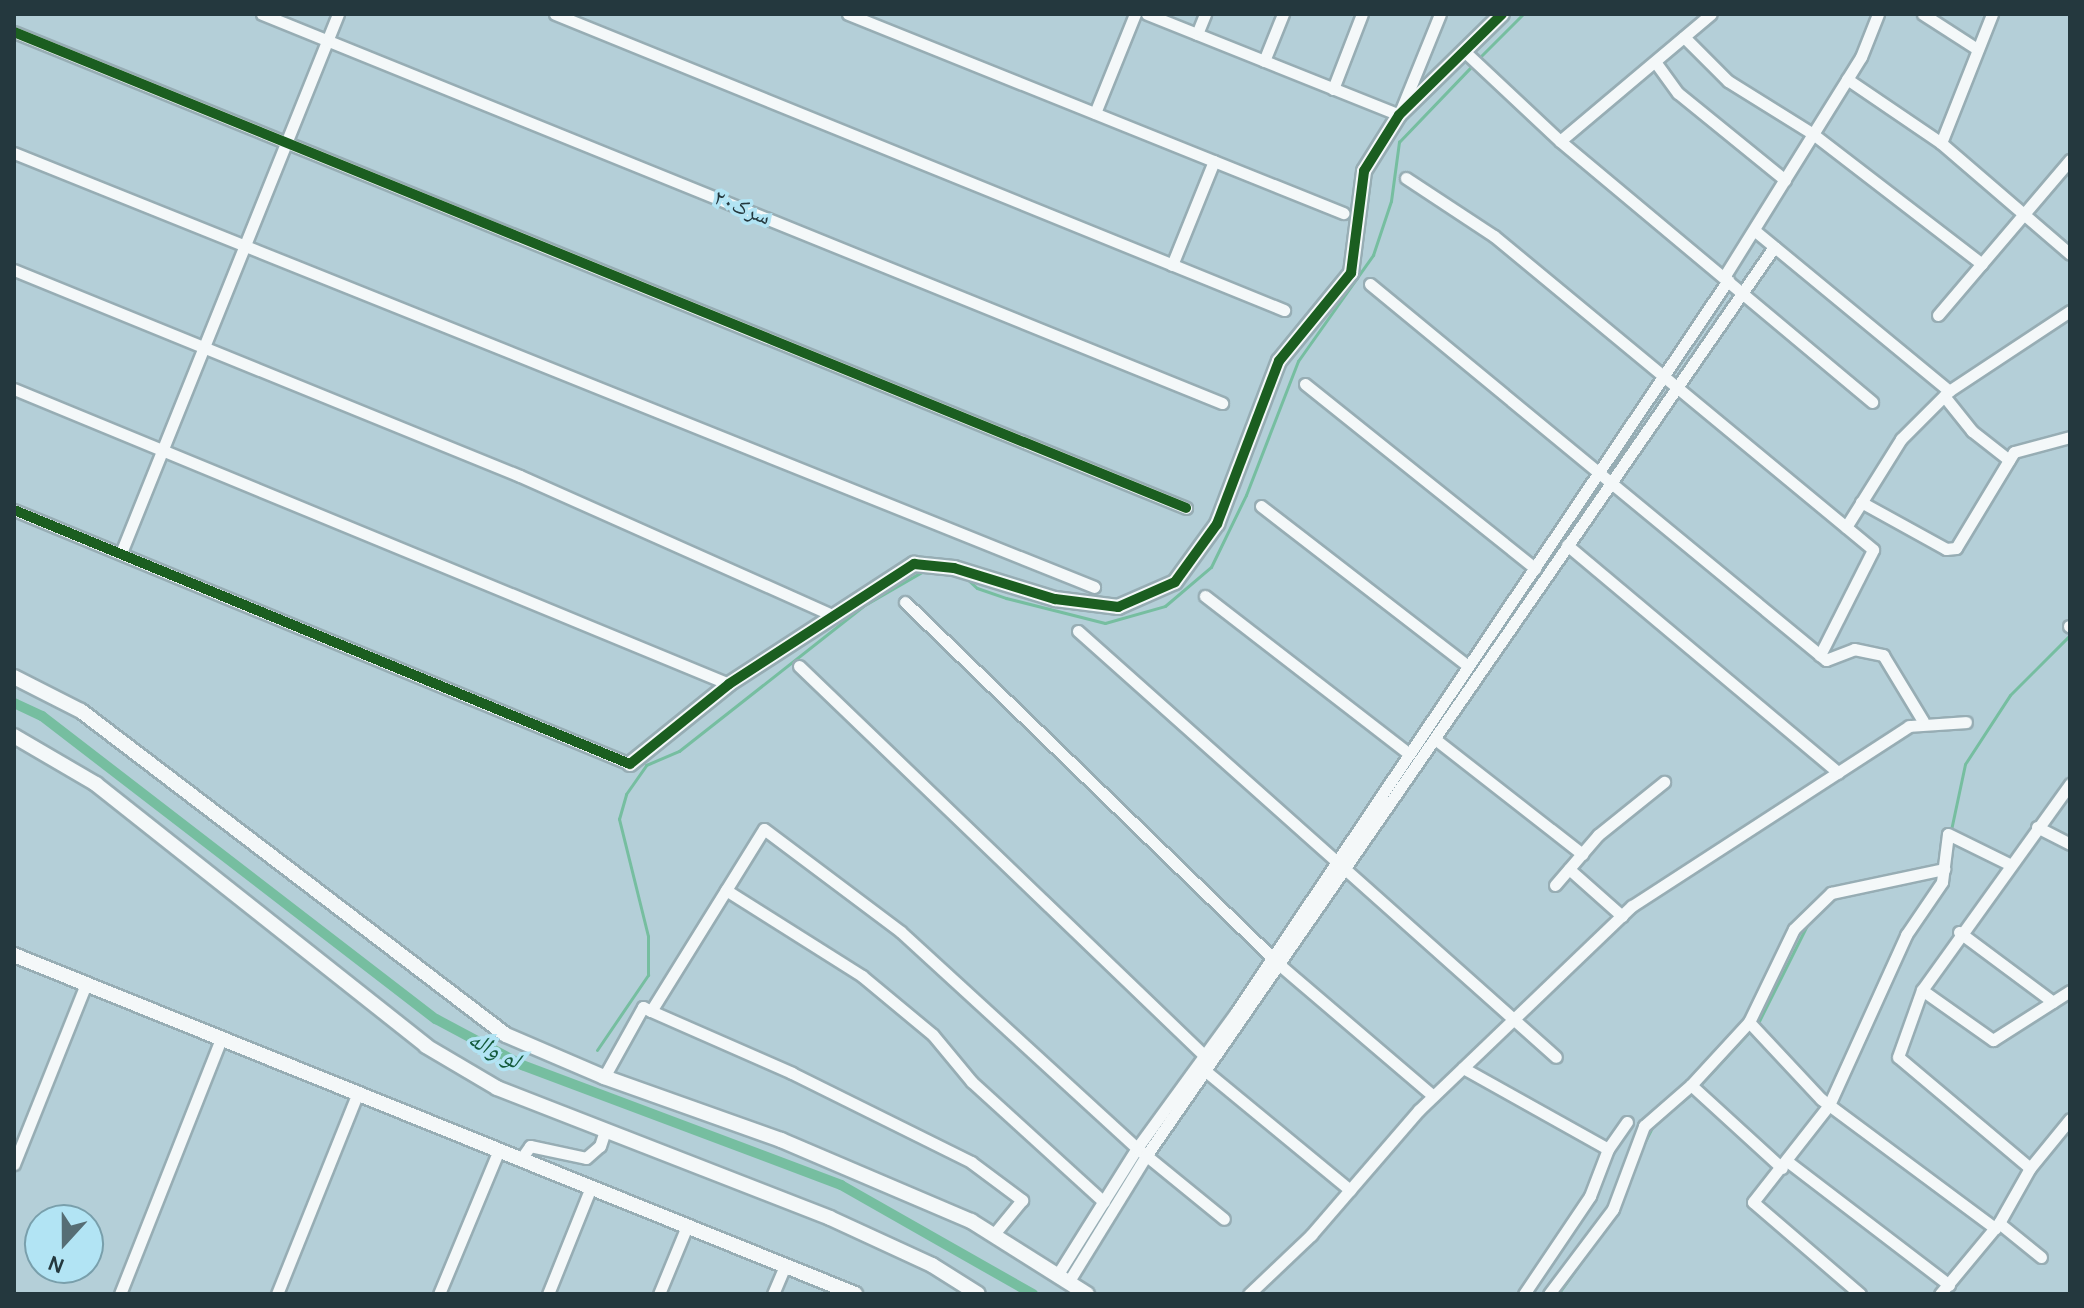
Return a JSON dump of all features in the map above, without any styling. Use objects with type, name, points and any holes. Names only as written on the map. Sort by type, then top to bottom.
[{"type":"street","name":"سرک۲۰","points":[[262,14],[1222,403]]},
{"type":"street","points":[[121,553],[338,14]]},
{"type":"street","points":[[555,14],[1284,310]]},
{"type":"street","points":[[848,14],[1343,213]]},
{"type":"street","points":[[1095,113],[1135,14]]},
{"type":"street","points":[[1147,14],[1399,115]]},
{"type":"street","points":[[1197,34],[1205,14]]},
{"type":"street","points":[[1264,61],[1283,14]]},
{"type":"street","points":[[1333,89],[1362,14]]},
{"type":"street","points":[[14,510],[630,764],[729,684],[914,564],[954,568],[1055,599],[1118,607],[1175,582],[1217,524],[1279,361],[1351,273],[1364,171],[1399,115],[1440,14]]},
{"type":"street","points":[[1399,115],[1502,14]]},
{"type":"street","points":[[1560,141],[1711,14]]},
{"type":"street","points":[[1209,1065],[1272,955],[1663,377],[1847,79],[1878,14]]},
{"type":"street","points":[[1923,14],[1977,49]]},
{"type":"street","points":[[1941,143],[1992,14]]},
{"type":"street","points":[[14,32],[1186,508]]},
{"type":"street","points":[[1684,37],[1728,81],[1813,134],[1982,264]]},
{"type":"street","points":[[1464,51],[1560,141],[1872,402]]},
{"type":"street","points":[[1656,63],[1678,93],[1785,180]]},
{"type":"street","points":[[1847,79],[1941,143],[2028,212],[2070,254]]},
{"type":"street","points":[[14,153],[1094,587]]},
{"type":"street","points":[[1938,315],[2070,160]]},
{"type":"street","points":[[1172,265],[1214,161]]},
{"type":"street","points":[[1406,178],[1494,236],[1873,550],[1820,655]]},
{"type":"street","points":[[1754,230],[1946,394],[1972,431],[2009,460]]},
{"type":"street","points":[[1063,1277],[1104,1202],[1281,966],[1774,247]]},
{"type":"street","points":[[14,270],[520,476],[834,616]]},
{"type":"street","points":[[1370,284],[1826,660],[1854,649],[1883,655],[1923,721]]},
{"type":"street","points":[[1846,527],[1901,439],[1946,394],[2070,311]]},
{"type":"street","points":[[1305,384],[1535,568]]},
{"type":"street","points":[[14,389],[729,684]]},
{"type":"street","points":[[1861,502],[1946,549],[1956,548],[2014,452],[2070,437]]},
{"type":"street","points":[[1261,506],[1467,665]]},
{"type":"street","points":[[1567,545],[1838,772]]},
{"type":"street","points":[[1205,596],[1408,753]]},
{"type":"street","points":[[905,602],[1281,966],[1433,1096]]},
{"type":"street","points":[[1078,631],[1556,1057]]},
{"type":"street","points":[[799,666],[1209,1065],[1350,1190]]},
{"type":"street","points":[[14,677],[81,711],[506,1035],[604,1077],[781,1140],[994,1234],[1087,1294]]},
{"type":"street","points":[[1249,1294],[1350,1190],[1433,1096],[1622,916],[1838,772],[1923,721],[1966,722]]},
{"type":"street","points":[[14,736],[96,784],[426,1046],[497,1088],[830,1218],[932,1265],[978,1294]]},
{"type":"street","points":[[1435,739],[1582,854]]},
{"type":"street","points":[[1555,885],[1582,854],[1664,782]]},
{"type":"street","points":[[2030,1168],[1898,1057],[1922,990],[1959,932],[2070,784]]},
{"type":"street","points":[[2037,827],[2070,844]]},
{"type":"street","points":[[651,1011],[764,829],[901,932],[1141,1152],[1224,1219]]},
{"type":"street","points":[[1860,1294],[1753,1202],[1829,1105],[1906,935],[1942,882],[1948,834],[2009,864]]},
{"type":"street","points":[[1569,869],[1622,916]]},
{"type":"street","points":[[1549,1294],[1613,1209],[1644,1126],[1691,1085],[1749,1022],[1794,929],[1831,893],[1944,869]]},
{"type":"street","points":[[726,890],[862,976],[933,1035],[972,1082],[1104,1202]]},
{"type":"street","points":[[1959,932],[2053,1002]]},
{"type":"street","points":[[14,955],[855,1294]]},
{"type":"street","points":[[14,1164],[86,984]]},
{"type":"street","points":[[1922,990],[1993,1040],[2070,991]]},
{"type":"street","points":[[604,1077],[643,1007],[792,1073],[971,1162],[1022,1200],[994,1234]]},
{"type":"street","points":[[1749,1022],[1829,1105],[2041,1257]]},
{"type":"street","points":[[120,1294],[221,1039]]},
{"type":"street","points":[[1463,1068],[1608,1149]]},
{"type":"street","points":[[1691,1085],[1784,1165],[1944,1289],[1997,1225],[2030,1168],[2070,1119]]},
{"type":"street","points":[[277,1294],[358,1093]]},
{"type":"street","points":[[1524,1294],[1590,1196],[1608,1149],[1627,1122]]},
{"type":"street","points":[[521,1159],[530,1146],[586,1158],[600,1146],[605,1131]]},
{"type":"street","points":[[439,1294],[499,1150]]},
{"type":"street","points":[[1063,1277],[1141,1152]]},
{"type":"street","points":[[548,1294],[591,1187]]},
{"type":"street","points":[[659,1294],[687,1226]]},
{"type":"street","points":[[773,1294],[785,1266]]},
{"type":"waterway","points":[[1481,56],[1523,14]]},
{"type":"waterway","points":[[965,577],[977,588],[1006,598],[1105,623],[1165,606],[1211,567],[1246,495],[1298,361],[1373,255],[1391,201],[1399,142],[1470,68]]},
{"type":"waterway","points":[[597,1050],[648,975],[648,936],[619,819],[626,794],[646,765],[679,751],[863,606],[925,570]]},
{"type":"waterway","points":[[1951,830],[1965,764],[2010,695],[2070,635]]},
{"type":"waterway","name":"لو واله","points":[[14,703],[42,716],[436,1019],[522,1065],[841,1185],[1033,1294]]},
{"type":"waterway","points":[[1757,1025],[1809,921]]},
{"type":"waterway","points":[[1699,1086],[1751,1030]]},
{"type":"waterway","points":[[1669,1112],[1694,1092]]},
{"type":"waterway","points":[[1641,1149],[1654,1124]]},
{"type":"waterway","points":[[1558,1294],[1607,1226]]},
{"type":"cycle path","points":[[14,510],[630,764],[729,684],[914,564],[954,568],[1055,599],[1118,607],[1175,582],[1217,524],[1279,361],[1351,273],[1364,171],[1399,115],[1502,14]]},
{"type":"cycle path","points":[[14,32],[1186,508]]}]
